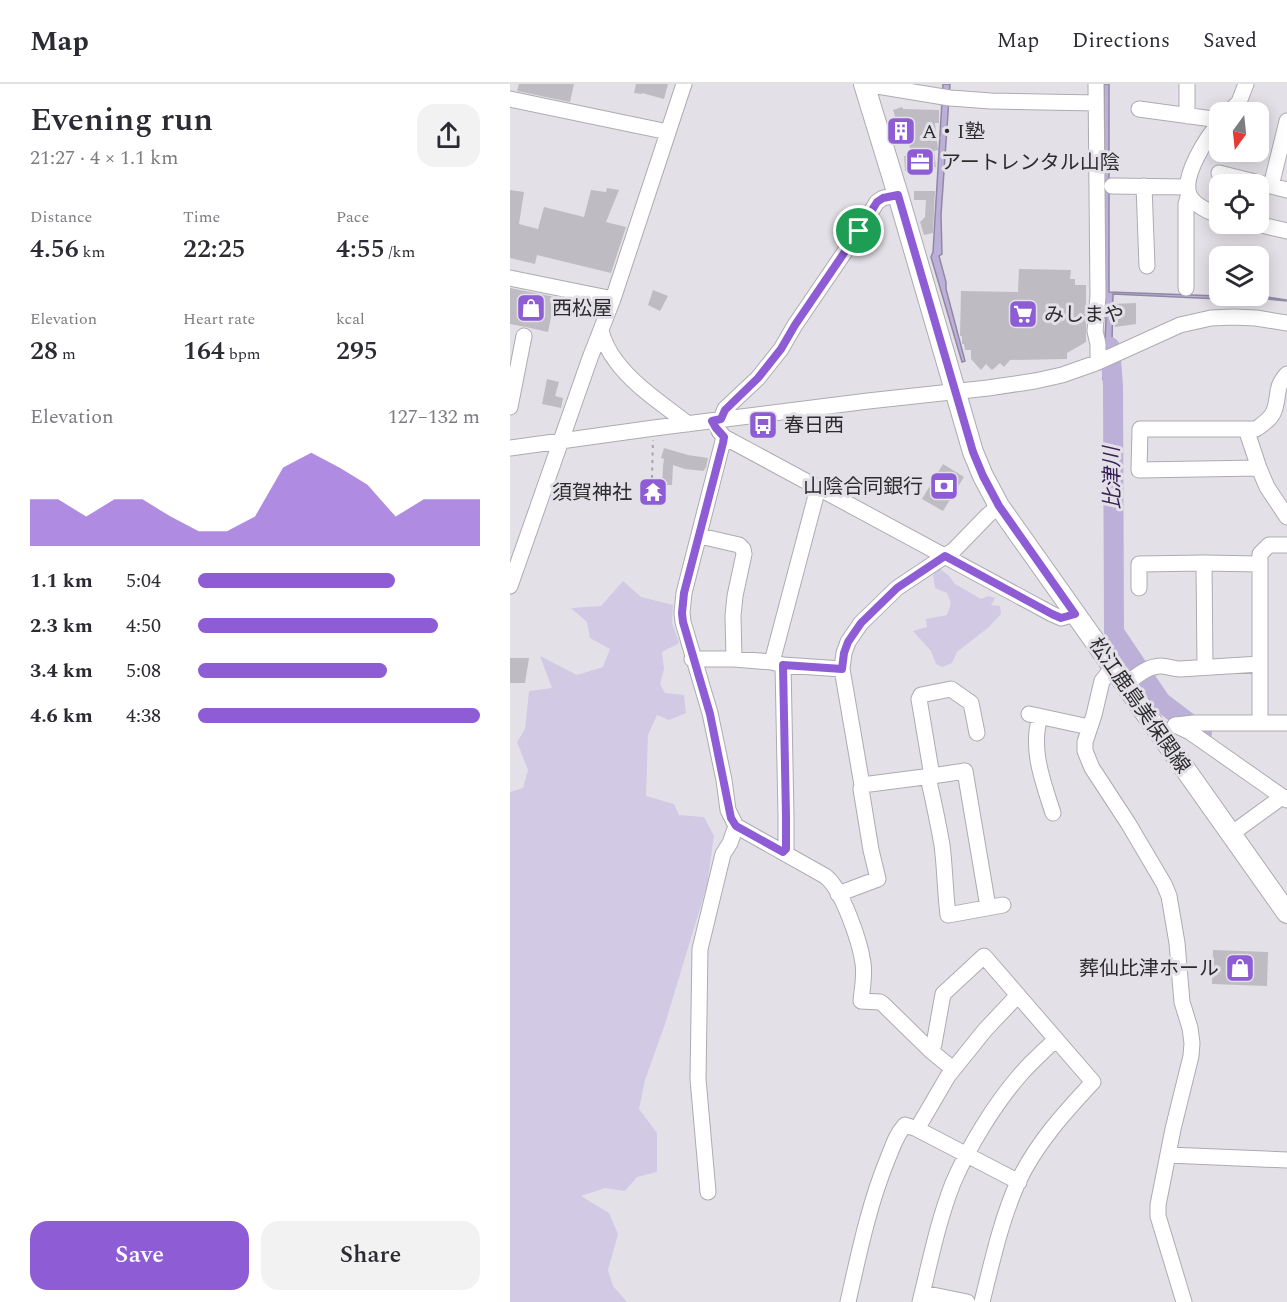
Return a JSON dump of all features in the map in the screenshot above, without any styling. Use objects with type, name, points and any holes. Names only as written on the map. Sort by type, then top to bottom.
[{"type":"main road","name":"松江鹿島美保関線","points":[[865,84],[973,452],[983,476],[999,506],[1113,667],[1136,677],[1177,726],[1231,834],[1287,914]]},
{"type":"street","points":[[510,586],[613,299],[684,84]]},
{"type":"street","points":[[865,84],[946,97],[991,101],[1096,103]]},
{"type":"street","points":[[1096,84],[1098,296],[1095,331],[1099,362]]},
{"type":"street","points":[[1187,84],[1187,116]]},
{"type":"street","points":[[1239,102],[1246,84]]},
{"type":"street","points":[[510,99],[668,132]]},
{"type":"street","points":[[1139,110],[1209,119]]},
{"type":"street","points":[[1287,121],[1271,186],[1287,190]]},
{"type":"street","points":[[1186,288],[1186,204],[1196,157],[1209,138]]},
{"type":"street","points":[[1112,186],[1144,186],[1189,191]]},
{"type":"street","points":[[1144,186],[1147,266]]},
{"type":"street","points":[[1189,191],[1193,200],[1209,211]]},
{"type":"street","points":[[898,195],[883,198],[877,202],[781,349],[758,378],[725,410],[717,420],[716,428],[724,437],[1052,614],[1061,618],[1075,614]]},
{"type":"street","points":[[1269,227],[1287,231]]},
{"type":"street","points":[[510,278],[613,299]]},
{"type":"street","points":[[510,448],[1035,381],[1062,375],[1099,362],[1179,325],[1211,318],[1233,317],[1287,323]]},
{"type":"street","points":[[601,331],[609,352],[625,372],[688,424]]},
{"type":"street","points":[[510,407],[524,336]]},
{"type":"street","points":[[1258,468],[1139,470],[1140,429],[1256,429],[1267,422],[1274,412],[1278,387],[1287,374]]},
{"type":"street","points":[[1246,429],[1266,487],[1287,517]]},
{"type":"street","points":[[724,437],[684,593],[682,613],[692,658],[710,714],[728,810],[736,826],[830,880],[852,923],[863,961],[864,980],[861,1001],[883,1004],[953,1069]]},
{"type":"street","points":[[783,852],[786,849],[786,816],[778,664],[818,488]]},
{"type":"street","points":[[838,894],[878,879],[871,850],[842,669],[848,642],[861,623],[897,588],[954,550],[988,514],[999,506]]},
{"type":"street","points":[[700,536],[739,545],[743,549],[733,616],[734,659]]},
{"type":"street","points":[[1260,723],[1260,554],[1269,545],[1287,545]]},
{"type":"street","points":[[1204,563],[1205,668]]},
{"type":"street","points":[[1139,588],[1139,564],[1260,564]]},
{"type":"street","points":[[692,658],[734,659],[842,669]]},
{"type":"street","points":[[1136,677],[1161,666],[1180,669],[1260,664]]},
{"type":"street","points":[[1113,667],[1102,681],[1085,742],[1085,751],[1092,768],[1164,884],[1170,904],[1177,944],[1182,1002],[1192,1043],[1158,1205],[1158,1216],[1184,1302]]},
{"type":"street","points":[[977,733],[970,703],[951,689],[921,695],[919,699],[939,825],[948,915],[1003,905]]},
{"type":"street","points":[[1053,813],[1040,771],[1035,715],[1089,728]]},
{"type":"street","points":[[1177,726],[1287,723]]},
{"type":"street","points":[[1177,726],[1190,732],[1285,799],[1231,834]]},
{"type":"street","points":[[862,785],[965,771],[987,907]]},
{"type":"street","points":[[708,1192],[698,1079],[700,949],[723,854],[736,826]]},
{"type":"street","points":[[931,1051],[943,994],[984,956],[1093,1082],[1051,1129],[1018,1182],[998,1240],[982,1302]]},
{"type":"street","points":[[917,1129],[953,1069],[1018,995]]},
{"type":"street","points":[[967,1302],[921,1297],[945,1206],[953,1183],[986,1122],[1021,1074],[1056,1039]]},
{"type":"street","points":[[848,1302],[879,1179],[898,1132],[905,1125],[917,1129],[1018,1182]]},
{"type":"street","points":[[1168,1155],[1287,1160]]},
{"type":"path","points":[[652,478],[654,428]]},
{"type":"shaded area","points":[[943,84],[950,84],[941,215],[942,254],[939,256],[965,361],[962,362],[931,257]]},
{"type":"shaded area","points":[[1104,84],[1109,84],[1109,292],[1209,296],[1209,298],[1113,294],[1112,344],[1115,373],[1103,379],[1106,320]]},
{"type":"shaded area","points":[[1269,297],[1286,300],[1269,299]]},
{"type":"shaded area","points":[[938,567],[955,584],[981,599],[988,596],[995,598],[991,605],[1000,606],[1001,614],[989,627],[957,652],[952,663],[942,667],[936,664],[931,651],[913,631],[927,627],[926,619],[947,615],[951,603],[947,593],[935,588],[933,574]]},
{"type":"shaded area","points":[[623,581],[641,597],[673,605],[672,622],[679,643],[662,652],[664,669],[660,684],[665,693],[684,695],[686,713],[669,720],[657,715],[648,735],[646,796],[674,804],[679,815],[704,817],[714,836],[707,885],[665,1024],[645,1080],[639,1109],[657,1133],[657,1172],[637,1177],[625,1191],[605,1188],[581,1196],[609,1213],[618,1234],[608,1270],[613,1286],[627,1302],[510,1302],[510,792],[523,788],[528,770],[517,742],[525,729],[529,691],[552,688],[540,656],[577,675],[603,667],[610,649],[590,638],[587,622],[571,608],[601,606]]},
{"type":"building","points":[[519,84],[574,84],[570,102],[517,91]]},
{"type":"building","points":[[636,84],[668,84],[664,99],[634,93]]},
{"type":"building","points":[[902,107],[903,109],[939,110],[939,123],[935,123],[938,150],[934,151],[936,167],[905,171],[904,156],[911,156],[908,134],[897,138],[893,128],[898,126],[893,110]]},
{"type":"building","points":[[607,188],[619,190],[606,222],[626,227],[611,273],[537,255],[535,264],[510,258],[510,190],[524,192],[519,224],[538,229],[544,207],[584,217],[591,190],[606,192]]},
{"type":"building","points":[[914,191],[935,191],[933,233],[924,235],[920,222],[925,217],[926,200],[914,200]]},
{"type":"building","name":"みしまや","points":[[1019,269],[1071,270],[1070,279],[1075,279],[1075,285],[1086,285],[1086,342],[1067,353],[1067,359],[1010,360],[1004,367],[1000,363],[992,370],[986,364],[981,370],[971,359],[971,350],[965,350],[962,344],[962,336],[960,336],[961,291],[1018,292]]},
{"type":"building","name":"西松屋","points":[[510,288],[555,297],[548,332],[510,324]]},
{"type":"building","points":[[653,290],[668,296],[660,311],[648,305]]},
{"type":"building","points":[[1136,303],[1136,324],[1115,327],[1112,304]]},
{"type":"building","points":[[547,379],[559,382],[555,396],[563,398],[561,408],[542,404]]},
{"type":"building","points":[[664,448],[708,458],[706,468],[704,471],[673,465],[672,485],[662,485],[664,459],[661,458]]},
{"type":"building","name":"山陰合同銀行","points":[[943,464],[964,477],[943,511],[922,499]]},
{"type":"building","points":[[510,658],[529,658],[525,683],[510,683]]},
{"type":"building","name":"葬仙比津ホール","points":[[1213,950],[1268,952],[1267,986],[1212,984]]},
{"type":"waterway","name":"比津川","points":[[1110,347],[1113,386],[1114,632],[1161,702],[1202,733]]},
{"type":"place","name":"A・I塾","points":[[901,131]]},
{"type":"place","name":"アートレンタル山陰","points":[[920,162]]},
{"type":"place","name":"西松屋","points":[[531,308]]},
{"type":"place","name":"みしまや","points":[[1023,314]]},
{"type":"place","name":"春日西","points":[[763,425]]},
{"type":"place","name":"山陰合同銀行","points":[[944,486]]},
{"type":"place","name":"須賀神社","points":[[653,492]]},
{"type":"place","name":"葬仙比津ホール","points":[[1240,968]]},
{"type":"route","points":[[898,195],[973,452],[983,476],[999,506],[1075,614],[1061,618],[1052,614],[945,556],[897,588],[861,623],[848,642],[842,669],[783,665],[786,849],[783,852],[736,826],[731,818],[710,714],[683,622],[684,593],[724,437],[712,421],[721,419],[725,410],[758,378],[781,349],[859,231],[877,202],[883,198],[898,195]]}]
